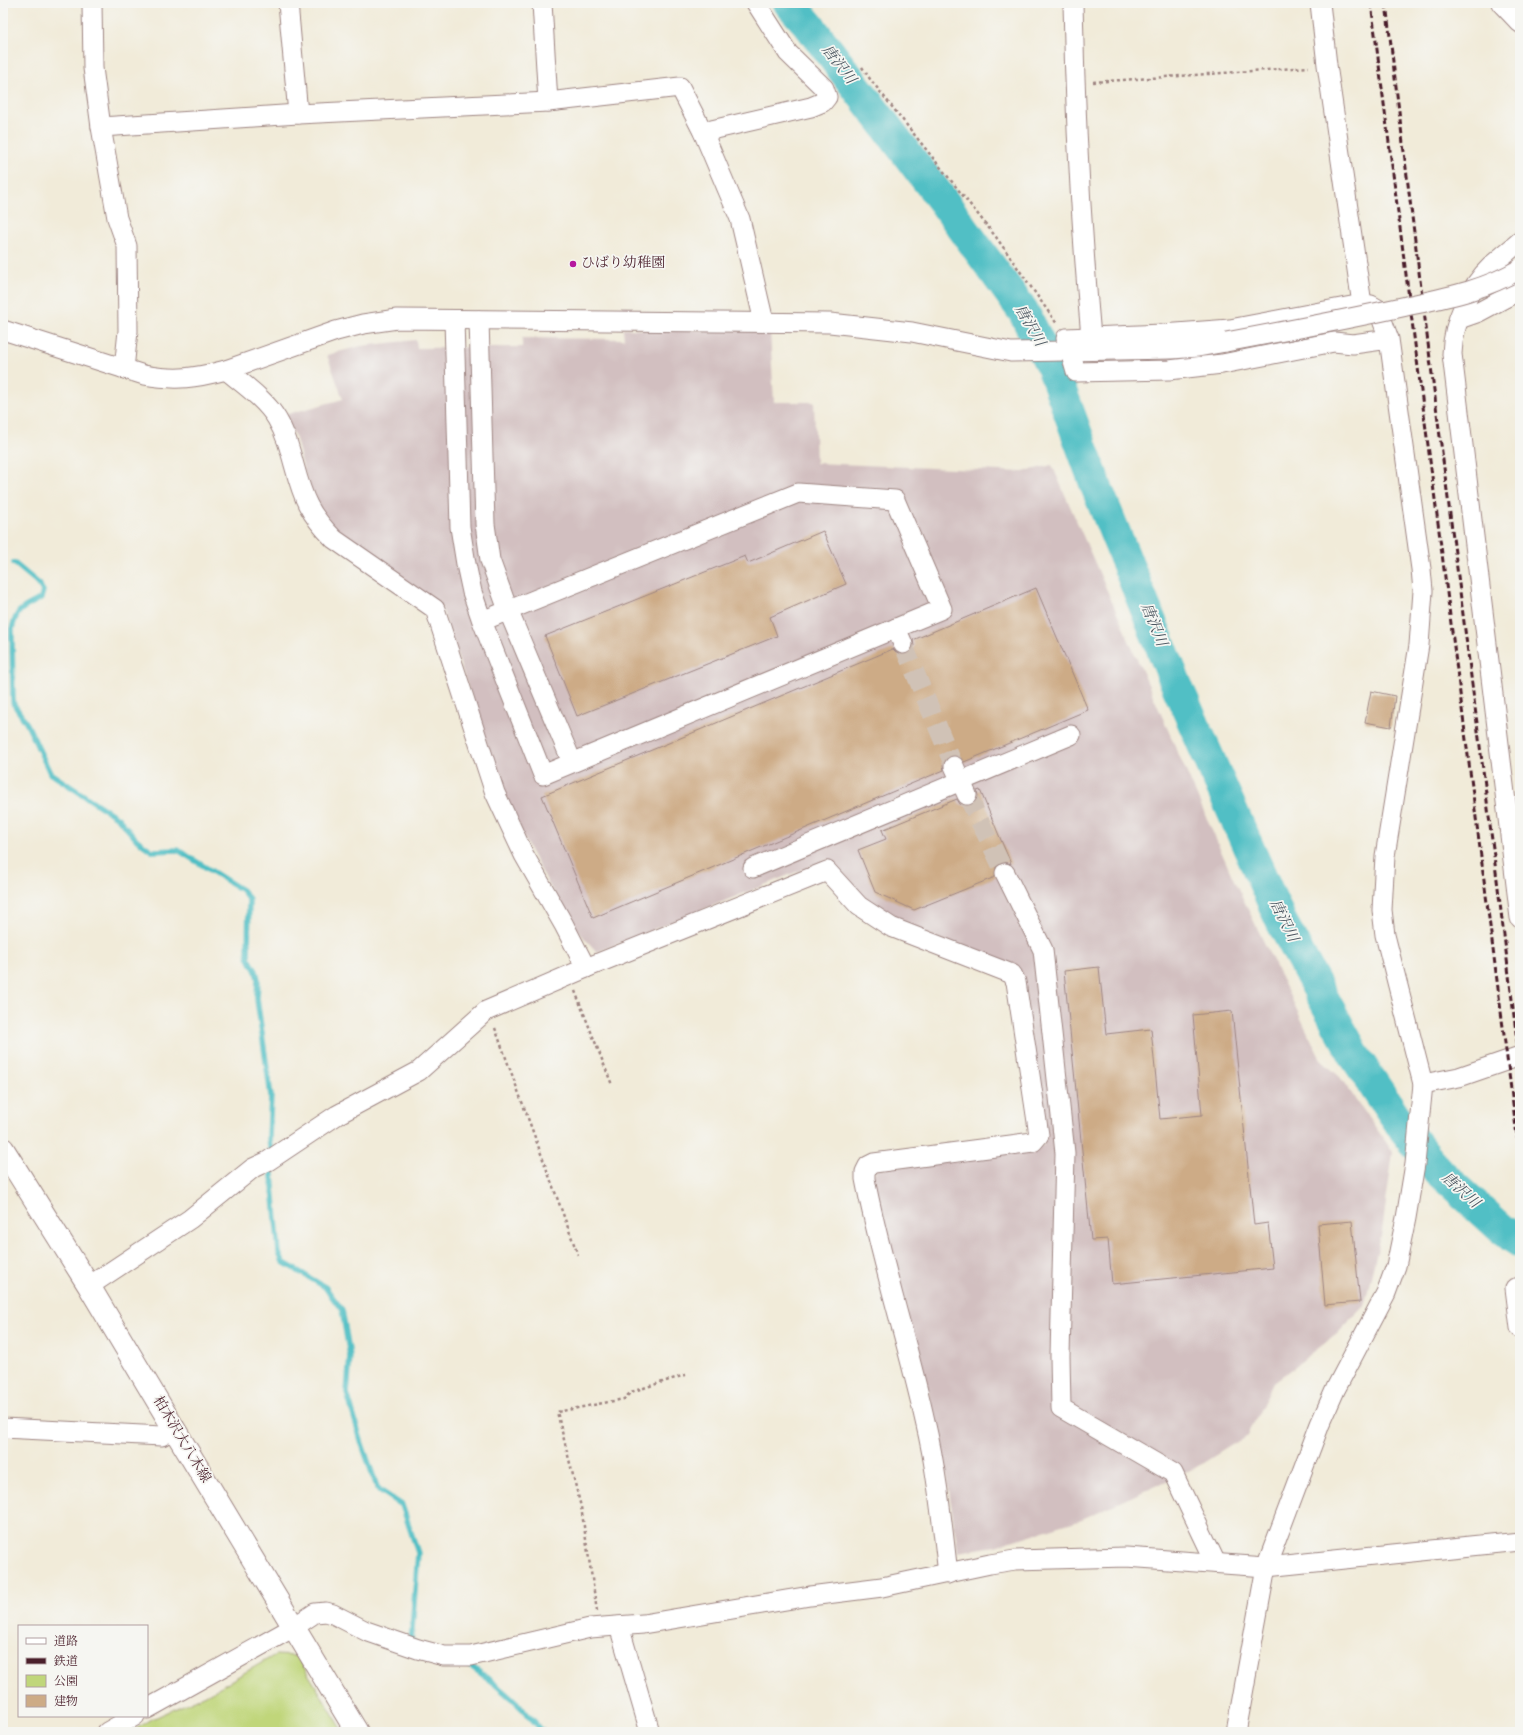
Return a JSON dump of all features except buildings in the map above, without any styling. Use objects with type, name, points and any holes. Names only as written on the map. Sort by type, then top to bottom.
[{"type":"main road","name":"柏木沢大八木線","points":[[3,1149],[90,1286],[173,1427],[357,1732]]},
{"type":"street","points":[[92,3],[93,68],[117,218],[127,246],[128,331],[124,368]]},
{"type":"street","points":[[288,3],[298,114]]},
{"type":"street","points":[[542,3],[548,102]]},
{"type":"street","points":[[703,132],[811,107],[823,102],[826,97],[824,88],[785,50],[756,3]]},
{"type":"street","points":[[1073,3],[1074,84],[1084,254],[1091,337]]},
{"type":"street","points":[[1320,3],[1327,65],[1362,304]]},
{"type":"street","points":[[1501,3],[1520,23]]},
{"type":"street","points":[[102,127],[298,114],[548,102],[680,87],[703,132],[740,218],[764,322]]},
{"type":"street","points":[[1518,247],[1492,265],[1479,279],[1464,306],[1452,338],[1452,354],[1520,918]]},
{"type":"street","points":[[3,330],[144,375],[167,379],[189,378],[226,370],[336,331],[363,324],[397,319],[830,323],[912,332],[1011,352],[1031,352],[1065,347],[1178,348],[1226,342],[1369,315],[1462,294],[1488,286],[1520,269]]},
{"type":"street","points":[[1459,319],[1479,312],[1520,290]]},
{"type":"street","points":[[1065,347],[1091,337],[1230,329],[1362,304],[1371,305],[1378,309],[1389,339],[1423,591],[1419,645],[1385,856],[1382,910],[1385,935],[1423,1084],[1415,1164],[1396,1266],[1386,1293],[1336,1388],[1320,1424],[1266,1567],[1236,1732]]},
{"type":"street","points":[[454,320],[460,527],[466,564],[472,592],[482,621],[543,775],[572,762],[900,636],[942,609],[895,500],[798,493],[482,621]]},
{"type":"street","points":[[479,320],[485,524],[490,560],[508,610],[572,762]]},
{"type":"street","points":[[1065,347],[1076,372],[1168,370],[1222,364],[1334,342],[1353,344],[1389,339]]},
{"type":"street","points":[[226,370],[262,401],[276,418],[288,442],[298,478],[308,505],[323,528],[334,539],[435,608],[495,793],[524,855],[564,924],[578,972]]},
{"type":"street","points":[[753,868],[1070,735]]},
{"type":"street","points":[[90,1286],[190,1219],[253,1168],[268,1161],[337,1115],[419,1071],[486,1011],[578,972],[828,871],[859,906],[891,927],[1012,974],[1016,982],[1039,1135],[1033,1142],[874,1163],[868,1166],[865,1172],[865,1179],[876,1231],[927,1428],[937,1478],[948,1574]]},
{"type":"street","points":[[1005,873],[1043,950],[1064,1145],[1060,1356],[1061,1408],[1173,1473],[1216,1563]]},
{"type":"street","points":[[1423,1084],[1459,1077],[1520,1056]]},
{"type":"street","points":[[1515,1288],[1520,1328]]},
{"type":"street","points":[[3,1428],[162,1436],[173,1427]]},
{"type":"street","points":[[148,1708],[294,1627],[314,1613],[326,1612],[333,1614],[366,1632],[418,1649],[444,1656],[471,1656],[599,1627],[643,1624],[810,1596],[882,1587],[1015,1560],[1126,1557],[1266,1567],[1520,1541]]},
{"type":"street","points":[[619,1626],[650,1732]]},
{"type":"street","points":[[107,1732],[133,1717]]},
{"type":"path","points":[[1074,84],[1327,65]]},
{"type":"path","points":[[862,67],[996,237],[1065,347]]},
{"type":"path","points":[[578,972],[612,1085]]},
{"type":"path","points":[[486,1011],[498,1035],[578,1255]]},
{"type":"path","points":[[599,1627],[581,1507],[557,1412],[624,1399],[631,1392],[688,1374]]},
{"type":"shaded area","points":[[623,329],[770,331],[774,402],[814,402],[816,463],[1023,472],[1052,465],[1232,876],[1321,1060],[1340,1077],[1393,1152],[1382,1231],[1364,1306],[1337,1334],[1273,1383],[1248,1435],[1195,1468],[1082,1519],[995,1546],[958,1552],[947,1476],[935,1418],[872,1177],[877,1169],[1044,1145],[1023,977],[894,919],[865,900],[829,859],[597,952],[569,921],[530,850],[502,791],[441,606],[340,534],[321,513],[305,475],[296,439],[284,415],[343,399],[327,355],[361,346],[416,340],[417,348],[522,347],[522,338],[624,339]]},
{"type":"green space","points":[[275,1655],[297,1656],[344,1732],[131,1732],[152,1719],[206,1695]]},
{"type":"waterway","name":"唐沢川","points":[[789,3],[808,24],[943,201],[1023,311],[1053,369],[1096,486],[1177,686],[1281,921],[1356,1058],[1403,1128],[1436,1169],[1503,1230],[1520,1241]]},
{"type":"waterway","points":[[14,563],[38,583],[43,591],[41,598],[19,612],[16,616],[12,629],[13,703],[27,724],[50,773],[118,818],[137,840],[152,851],[178,850],[242,890],[249,899],[248,957],[256,971],[258,979],[257,999],[271,1096],[269,1138],[271,1155]]},
{"type":"waterway","points":[[271,1164],[279,1253],[283,1262],[325,1287],[342,1310],[350,1356],[347,1393],[362,1444],[377,1487],[402,1505],[418,1553],[411,1642],[413,1642]]},
{"type":"waterway","points":[[465,1662],[507,1694],[526,1712],[543,1732]]},
{"type":"tunnel","points":[[903,644],[954,766]]},
{"type":"tunnel","points":[[967,795],[1005,873]]},
{"type":"railway","points":[[1371,3],[1520,1159]]},
{"type":"railway","points":[[1386,3],[1520,1065]]},
{"type":"place","name":"ひばり幼稚園","points":[[573,264]]}]
